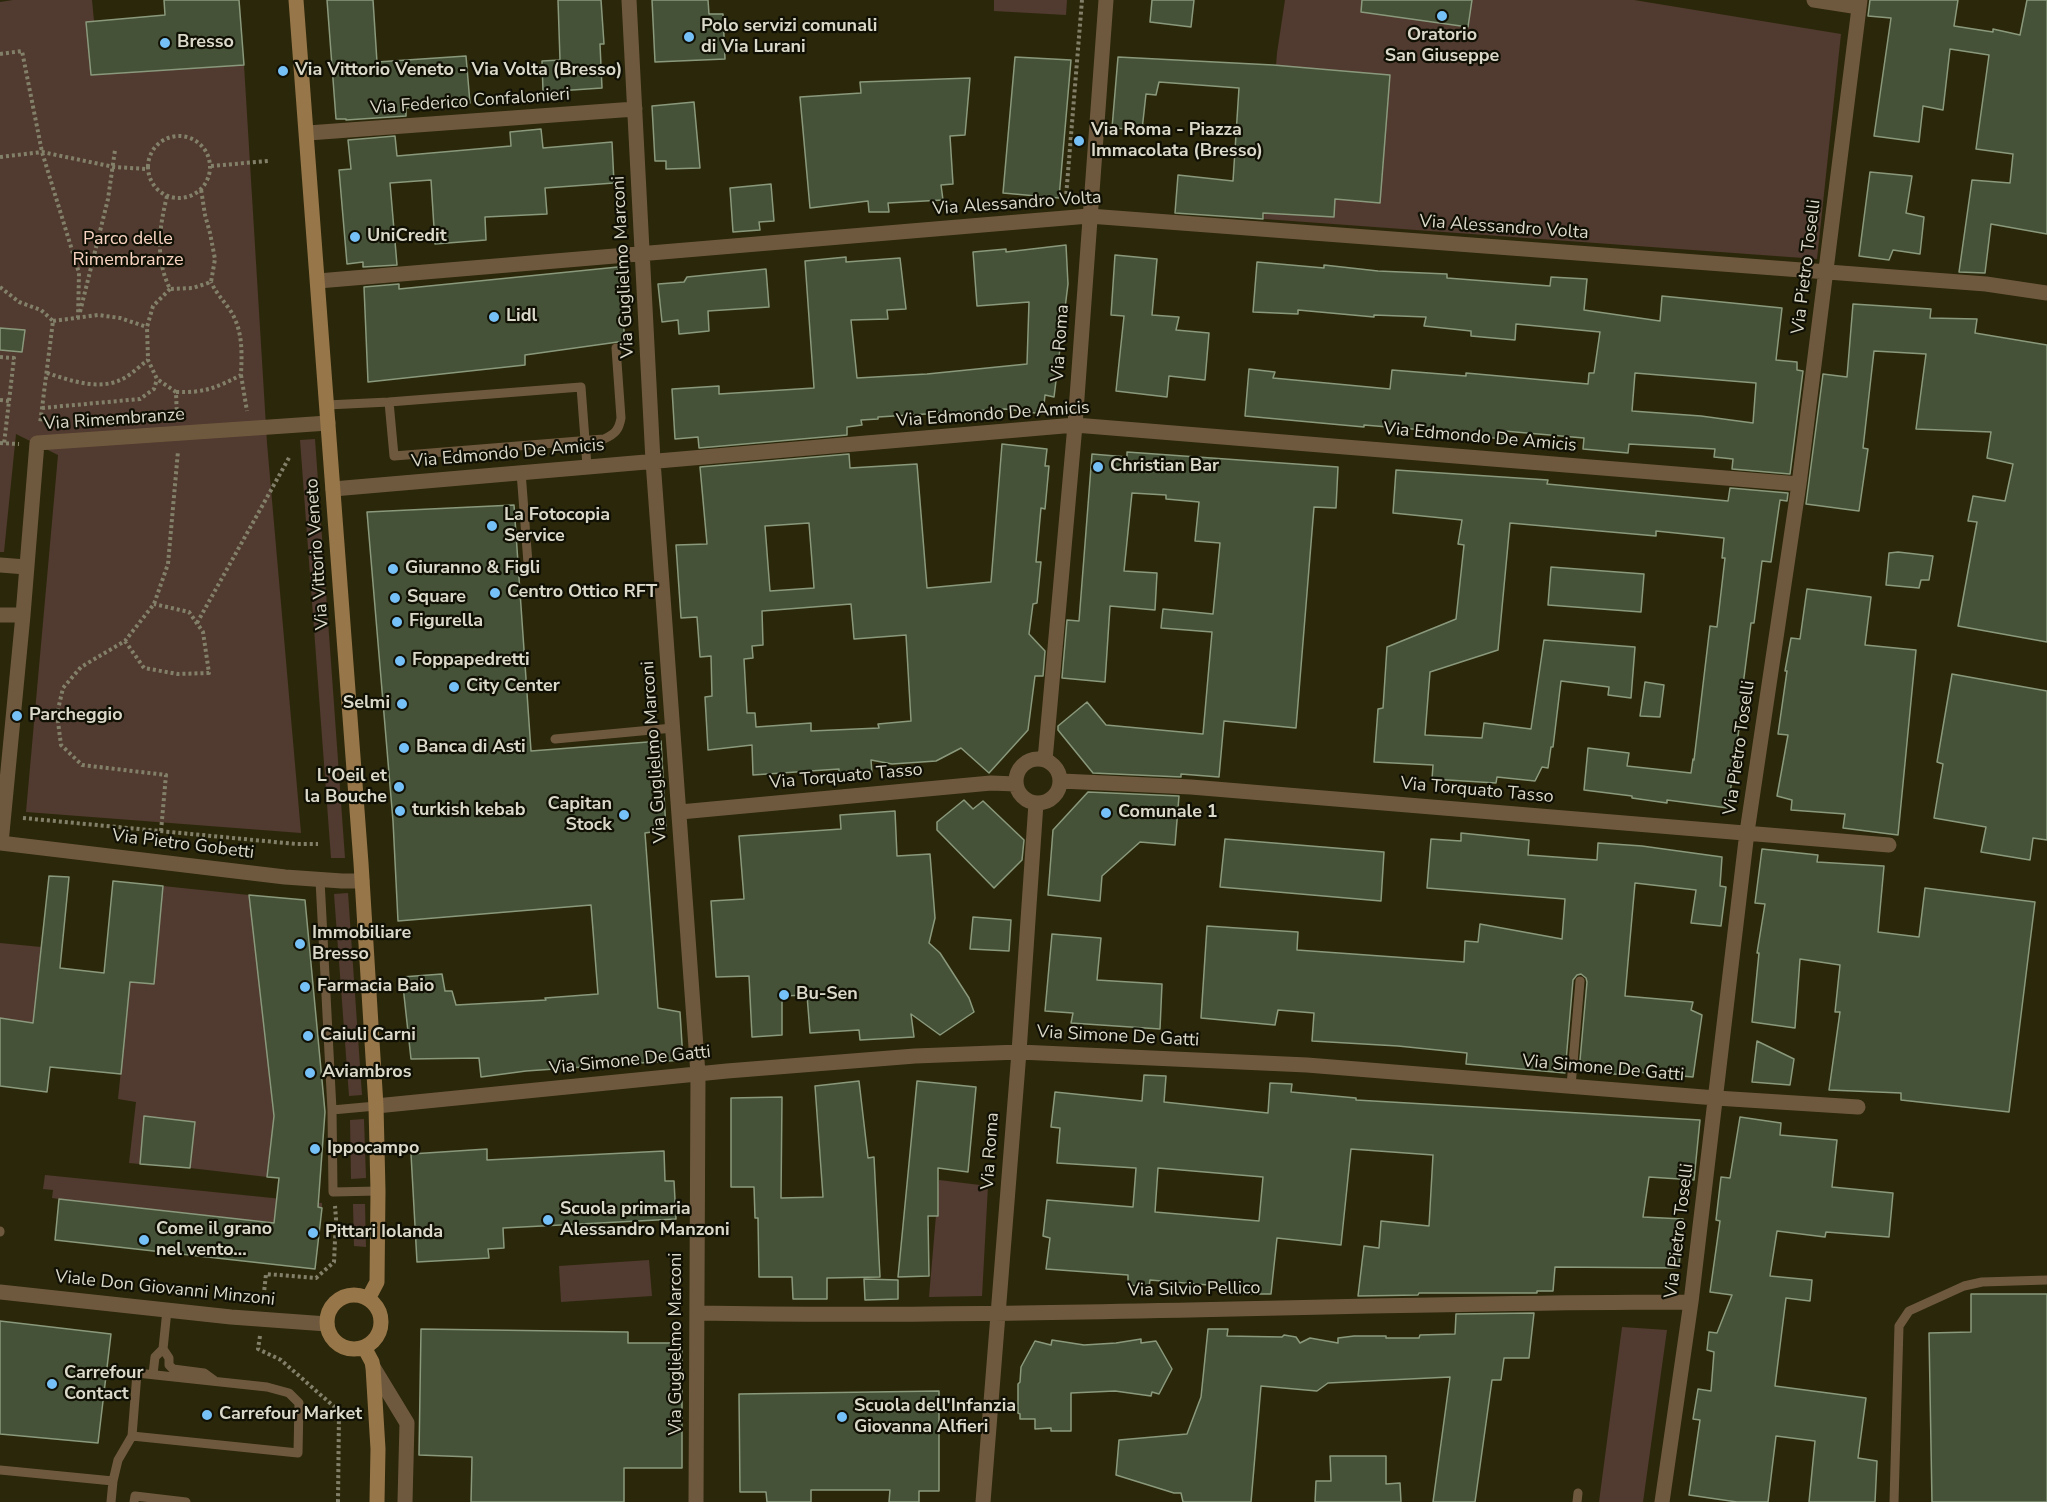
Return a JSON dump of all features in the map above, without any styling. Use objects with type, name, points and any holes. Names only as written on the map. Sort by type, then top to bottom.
[{"type":"main road","name":"Via Vittorio Veneto","points":[[296,0],[308,133],[376,1106],[377,1282],[368,1299]]},
{"type":"main road","points":[[352,1295],[360,1295],[368,1299],[375,1304],[381,1320],[377,1337],[364,1347],[355,1349],[339,1345],[328,1332],[327,1315],[336,1301],[352,1295]]},
{"type":"main road","points":[[364,1347],[373,1367],[378,1449],[377,1502]]},
{"type":"street","name":"Via Guglielmo Marconi","points":[[629,0],[653,461],[698,1074],[696,1502]]},
{"type":"street","name":"Via Roma","points":[[1045,760],[1075,425],[1106,0]]},
{"type":"street","points":[[1814,0],[1859,3]]},
{"type":"street","name":"Via Pietro Toselli","points":[[1662,1502],[1691,1302],[1747,832],[1799,484],[1859,3]]},
{"type":"street","name":"Via Federico Confalonieri","points":[[308,133],[635,109]]},
{"type":"street","name":"Via Alessandro Volta","points":[[318,281],[1089,216],[1986,284],[2047,293]]},
{"type":"street","name":"Via Rimembranze","points":[[1,843],[37,443],[328,423]]},
{"type":"street","name":"Via Edmondo De Amicis","points":[[333,489],[1075,425],[1799,484]]},
{"type":"street","points":[[0,565],[27,567]]},
{"type":"street","points":[[0,615],[23,615]]},
{"type":"street","points":[[1036,759],[1053,764],[1059,772],[1061,781],[1054,797],[1036,804],[1020,795],[1016,777],[1020,768],[1036,759]]},
{"type":"street","name":"Via Torquato Tasso","points":[[1061,781],[1191,787],[1889,845]]},
{"type":"street","name":"Via Torquato Tasso","points":[[680,812],[991,783],[1016,784]]},
{"type":"street","name":"Via Roma","points":[[983,1502],[1019,1052],[1036,804]]},
{"type":"street","name":"Via Pietro Gobetti","points":[[1,843],[320,880],[362,881]]},
{"type":"street","name":"Via Simone De Gatti","points":[[376,1106],[698,1074],[915,1056],[1019,1052],[1307,1065],[1716,1098],[1858,1107]]},
{"type":"street","name":"Viale Don Giovanni Minzoni","points":[[0,1292],[327,1324]]},
{"type":"street","name":"Via Silvio Pellico","points":[[697,1313],[999,1313],[1691,1302]]},
{"type":"street","points":[[373,1367],[407,1423],[405,1502]]},
{"type":"lane","points":[[389,402],[394,456],[604,439],[614,435],[620,426],[616,348]]},
{"type":"lane","points":[[327,405],[581,387],[587,466]]},
{"type":"lane","points":[[521,472],[528,563]]},
{"type":"lane","points":[[555,739],[673,728]]},
{"type":"lane","points":[[320,880],[332,1110],[333,1192],[378,1191]]},
{"type":"lane","points":[[1571,1086],[1580,981]]},
{"type":"lane","points":[[332,1110],[376,1106]]},
{"type":"lane","points":[[1894,1502],[1899,1326],[1909,1311],[1964,1286],[1983,1282],[2047,1280]]},
{"type":"lane","points":[[153,1374],[155,1357],[163,1349],[167,1310]]},
{"type":"lane","points":[[163,1349],[169,1358],[168,1365],[173,1370],[204,1373],[215,1381]]},
{"type":"lane","points":[[111,1502],[118,1460],[132,1436],[136,1372],[267,1387],[289,1393],[299,1402],[297,1453],[132,1436]]},
{"type":"lane","points":[[0,1470],[113,1481]]},
{"type":"lane","points":[[134,1502],[135,1496],[186,1502]]},
{"type":"path","points":[[1082,0],[1066,197],[1090,199]]},
{"type":"path","points":[[0,54],[22,51],[42,152],[79,273],[78,318]]},
{"type":"path","points":[[177,135],[187,136],[196,141],[209,156],[211,166],[207,182],[201,189],[185,198],[167,196],[153,185],[147,169],[148,159],[159,142],[177,135]]},
{"type":"path","points":[[78,318],[88,287],[114,167],[115,150]]},
{"type":"path","points":[[0,157],[42,152],[114,167],[147,169]]},
{"type":"path","points":[[211,166],[268,161]]},
{"type":"path","points":[[201,189],[215,258],[211,282],[216,294],[230,310],[240,333],[241,375],[248,430]]},
{"type":"path","points":[[167,196],[161,219],[158,249],[163,275],[170,289]]},
{"type":"path","points":[[211,282],[193,288],[170,289],[153,306],[147,327],[148,360],[157,379],[176,392],[197,393],[220,386],[241,375]]},
{"type":"path","points":[[0,287],[19,302],[41,310],[53,321],[98,315],[120,318],[147,327]]},
{"type":"path","points":[[37,443],[53,321]]},
{"type":"path","points":[[0,357],[14,358],[4,444]]},
{"type":"path","points":[[47,373],[71,381],[98,385],[124,379],[148,360]]},
{"type":"path","points":[[42,408],[140,399],[154,389],[157,379]]},
{"type":"path","points":[[161,831],[166,775],[82,765],[61,745],[57,714],[63,688],[81,667],[124,641],[154,604],[168,564],[179,434],[176,392]]},
{"type":"path","points":[[0,400],[9,401]]},
{"type":"path","points":[[197,623],[290,456]]},
{"type":"path","points":[[124,641],[144,668],[178,674],[209,673],[203,632],[189,612],[154,604]]},
{"type":"path","points":[[4,816],[318,844]]},
{"type":"green space","name":"Parco delle Rimembranze","points":[[92,0],[94,21],[86,23],[91,75],[244,65],[267,443],[301,833],[26,812],[58,455],[16,434],[4,552],[0,552],[0,2]]},
{"type":"green space","points":[[994,0],[1067,0],[1066,15],[994,11]]},
{"type":"green space","points":[[1285,0],[1634,0],[1841,34],[1817,259],[1264,219],[1277,53]]},
{"type":"green space","points":[[315,439],[345,858],[331,858],[300,440]]},
{"type":"green space","points":[[163,886],[249,895],[274,1116],[267,1177],[190,1168],[195,1122],[144,1116],[140,1164],[129,1163],[136,1102],[118,1099],[130,982],[154,984]]},
{"type":"green space","points":[[348,893],[362,1095],[349,1096],[334,894]]},
{"type":"green space","points":[[0,943],[41,947],[30,1053],[11,1051],[14,1020],[0,1018]]},
{"type":"green space","points":[[364,1119],[366,1178],[351,1179],[350,1120]]},
{"type":"green space","points":[[45,1175],[322,1203],[322,1208],[276,1202],[274,1223],[59,1199],[52,1198],[53,1190],[43,1189]]},
{"type":"green space","points":[[939,1180],[988,1186],[982,1296],[929,1297]]},
{"type":"green space","points":[[353,1204],[365,1204],[366,1247],[354,1246]]},
{"type":"green space","points":[[649,1260],[652,1296],[561,1302],[559,1266]]},
{"type":"green space","points":[[1622,1327],[1667,1330],[1643,1502],[1599,1502]]},
{"type":"building","name":"Bresso","points":[[164,0],[239,0],[244,65],[91,75],[86,22],[165,15]]},
{"type":"building","points":[[327,0],[373,0],[377,62],[466,56],[470,103],[406,108],[406,116],[336,119]]},
{"type":"building","points":[[558,0],[601,0],[604,44],[600,44],[602,88],[543,92],[542,61],[560,60]]},
{"type":"building","name":"Polo servizi comunali di Via Lurani","points":[[652,0],[708,0],[709,14],[723,14],[725,59],[655,62]]},
{"type":"building","points":[[1152,0],[1194,0],[1191,27],[1150,22]]},
{"type":"building","points":[[1362,0],[1472,0],[1468,27],[1361,12]]},
{"type":"building","points":[[1870,0],[1958,0],[1954,26],[1993,32],[1993,29],[2020,35],[2027,0],[2047,0],[2047,234],[1991,224],[1985,273],[1959,272],[1972,180],[2010,183],[2013,154],[1976,149],[1989,55],[1950,49],[1943,110],[1923,106],[1919,142],[1874,136],[1891,18],[1868,16]]},
{"type":"building","points":[[1015,57],[1071,60],[1059,198],[1003,193]]},
{"type":"building","points":[[1118,57],[1273,65],[1390,75],[1380,203],[1335,199],[1334,217],[1263,213],[1263,219],[1175,213],[1178,175],[1233,181],[1239,88],[1159,82],[1156,95],[1146,94],[1142,130],[1112,128]]},
{"type":"building","points":[[970,78],[965,135],[950,136],[953,184],[941,185],[943,200],[888,203],[889,212],[869,212],[868,201],[810,208],[800,97],[861,93],[860,82]]},
{"type":"building","points":[[694,102],[700,168],[666,169],[666,161],[655,161],[652,106]]},
{"type":"building","points":[[541,129],[543,148],[612,142],[614,183],[545,188],[547,214],[485,217],[486,240],[435,244],[431,180],[390,183],[397,265],[363,267],[363,262],[347,264],[339,170],[351,169],[348,140],[395,136],[397,156],[511,146],[510,132]]},
{"type":"building","points":[[1870,172],[1912,176],[1906,213],[1924,217],[1920,254],[1893,250],[1889,260],[1859,256]]},
{"type":"building","points":[[771,184],[774,221],[759,222],[760,230],[733,232],[730,188]]},
{"type":"building","points":[[1066,245],[1068,284],[1054,397],[1045,395],[1043,414],[1005,409],[878,417],[878,419],[861,420],[862,425],[847,427],[847,435],[699,448],[698,437],[675,439],[672,389],[719,386],[719,394],[814,388],[805,261],[846,257],[846,262],[900,258],[906,309],[887,310],[888,319],[851,320],[857,378],[927,374],[1027,364],[1029,302],[977,306],[973,252],[1006,249],[1006,252]]},
{"type":"building","points":[[1115,255],[1157,259],[1152,315],[1179,317],[1176,330],[1209,333],[1205,380],[1169,376],[1167,397],[1116,391],[1124,316],[1111,315]]},
{"type":"building","points":[[1257,262],[1447,274],[1447,278],[1550,286],[1551,277],[1587,279],[1584,310],[1660,321],[1662,296],[1782,308],[1776,360],[1797,362],[1797,370],[1803,371],[1790,474],[1732,469],[1733,459],[1714,457],[1715,449],[1629,444],[1628,453],[1583,449],[1584,438],[1504,431],[1504,439],[1460,435],[1460,433],[1245,416],[1249,369],[1275,372],[1273,378],[1390,389],[1392,370],[1466,376],[1466,373],[1588,384],[1589,373],[1594,373],[1600,332],[1516,324],[1515,340],[1471,336],[1471,331],[1424,326],[1426,317],[1374,315],[1374,317],[1298,310],[1298,314],[1253,312]],"holes":[[[1635,373],[1756,383],[1753,423],[1701,416],[1632,411]]]},
{"type":"building","name":"Lidl","points":[[618,267],[625,341],[525,355],[525,365],[368,382],[364,287],[399,284],[399,289]]},
{"type":"building","points":[[766,269],[769,307],[708,311],[709,331],[679,334],[678,320],[662,322],[658,284],[684,282],[687,277]]},
{"type":"building","points":[[1853,304],[1931,309],[1930,318],[1977,319],[1975,333],[2047,345],[2047,642],[1958,626],[1977,522],[1968,521],[1973,496],[2005,501],[2013,464],[1987,458],[1991,432],[1916,429],[1926,354],[1874,351],[1863,448],[1868,449],[1859,511],[1806,504],[1823,374],[1847,377]]},
{"type":"building","points":[[0,328],[25,330],[22,352],[0,350]]},
{"type":"building","points":[[1002,444],[1047,449],[1045,466],[1049,466],[1045,509],[1041,508],[1036,562],[1041,562],[1037,603],[1033,604],[1029,634],[1045,651],[1043,676],[1035,676],[1028,730],[989,773],[961,748],[936,761],[892,764],[871,760],[872,773],[839,775],[839,769],[753,775],[752,745],[708,750],[705,697],[712,696],[711,656],[700,657],[697,617],[681,618],[676,545],[707,544],[700,467],[849,454],[850,468],[917,464],[927,588],[991,582]],"holes":[[[809,523],[814,588],[770,591],[765,526]],[[851,604],[854,639],[906,635],[911,721],[878,724],[879,728],[811,731],[811,723],[756,727],[755,713],[747,713],[744,659],[753,658],[752,646],[763,645],[762,611]]]},
{"type":"building","points":[[1127,452],[1338,467],[1336,508],[1314,507],[1296,728],[1224,721],[1219,777],[1093,773],[1058,730],[1058,726],[1087,702],[1106,725],[1203,734],[1212,632],[1161,628],[1163,609],[1213,614],[1220,543],[1195,541],[1199,502],[1166,499],[1166,495],[1132,493],[1124,571],[1157,573],[1155,610],[1110,606],[1105,682],[1062,678],[1067,620],[1079,621],[1092,454],[1127,457]]},
{"type":"building","points":[[1396,470],[1548,480],[1547,484],[1728,501],[1730,488],[1788,493],[1787,501],[1780,500],[1771,562],[1762,561],[1754,623],[1751,623],[1728,808],[1667,800],[1667,803],[1584,790],[1588,748],[1629,753],[1627,766],[1691,773],[1710,626],[1717,627],[1725,558],[1722,558],[1724,538],[1656,531],[1656,536],[1510,523],[1498,650],[1430,672],[1425,735],[1482,738],[1484,723],[1531,729],[1544,640],[1635,647],[1631,698],[1608,695],[1609,687],[1561,681],[1553,747],[1551,747],[1548,768],[1542,767],[1535,781],[1497,777],[1496,783],[1432,779],[1433,765],[1374,762],[1378,709],[1383,708],[1387,647],[1456,619],[1464,545],[1458,544],[1462,520],[1393,513]]},
{"type":"building","points":[[514,505],[531,751],[661,741],[666,830],[645,833],[658,1008],[680,1012],[683,1060],[526,1071],[481,1077],[479,1058],[411,1059],[402,977],[442,974],[445,991],[452,991],[456,1005],[546,1000],[545,998],[598,994],[591,905],[398,921],[393,821],[367,512]]},
{"type":"building","points":[[1889,553],[1933,556],[1929,580],[1921,580],[1919,588],[1886,585]]},
{"type":"building","points":[[1551,567],[1644,574],[1641,612],[1548,605]]},
{"type":"building","points":[[1807,589],[1871,597],[1865,645],[1916,650],[1898,835],[1843,828],[1845,814],[1791,810],[1792,800],[1777,796],[1788,735],[1778,734],[1787,671],[1785,671],[1791,638],[1800,639]]},
{"type":"building","points":[[1952,674],[2047,691],[2047,840],[2033,838],[2030,860],[1981,852],[1986,827],[1934,818],[1943,764],[1937,762]]},
{"type":"building","points":[[1645,682],[1664,685],[1660,717],[1640,716]]},
{"type":"building","points":[[1088,792],[1179,796],[1175,845],[1140,842],[1102,876],[1100,901],[1048,895],[1053,830]]},
{"type":"building","points":[[964,800],[973,809],[983,801],[1024,840],[1022,860],[994,888],[937,830],[937,822]]},
{"type":"building","points":[[895,811],[897,856],[930,854],[935,918],[929,943],[940,953],[969,998],[974,1012],[940,1035],[911,1014],[914,1037],[860,1040],[859,1030],[810,1033],[807,995],[782,996],[782,1035],[752,1037],[749,976],[716,977],[711,901],[744,899],[739,836],[841,829],[840,815]]},
{"type":"building","points":[[1461,833],[1529,840],[1528,855],[1597,860],[1598,843],[1642,846],[1722,857],[1720,886],[1726,887],[1721,926],[1691,923],[1696,890],[1635,883],[1625,996],[1693,1002],[1691,1010],[1702,1015],[1693,1077],[1625,1071],[1625,1075],[1579,1071],[1587,982],[1581,974],[1573,980],[1565,1073],[1466,1064],[1467,1053],[1312,1041],[1314,1013],[1278,1010],[1275,1025],[1201,1018],[1207,926],[1298,932],[1297,950],[1464,962],[1465,941],[1478,942],[1480,924],[1562,939],[1565,899],[1427,888],[1431,839],[1461,841]]},
{"type":"building","points":[[1225,839],[1384,852],[1381,901],[1220,887]]},
{"type":"building","points":[[1762,849],[1818,855],[1817,862],[1884,866],[1878,932],[1919,937],[1925,888],[2035,902],[2009,1112],[1901,1100],[1901,1093],[1829,1090],[1840,1012],[1835,1012],[1840,965],[1800,959],[1795,1028],[1752,1022],[1759,953],[1757,953],[1765,904],[1755,903]]},
{"type":"building","points":[[49,876],[69,877],[60,968],[104,973],[113,881],[163,886],[154,984],[130,982],[121,1074],[50,1067],[47,1092],[0,1086],[0,1018],[33,1023]]},
{"type":"building","points":[[249,895],[305,900],[325,1112],[318,1207],[322,1208],[315,1269],[55,1240],[59,1199],[274,1223],[279,1178],[267,1177],[274,1116]]},
{"type":"building","points":[[973,917],[1011,920],[1009,951],[970,949]]},
{"type":"building","points":[[1052,934],[1101,938],[1097,980],[1162,984],[1160,1029],[1071,1023],[1073,1013],[1045,1011]]},
{"type":"building","points":[[1757,1041],[1794,1059],[1790,1085],[1752,1082]]},
{"type":"building","points":[[1144,1075],[1166,1076],[1164,1102],[1268,1113],[1270,1083],[1292,1084],[1291,1092],[1356,1098],[1356,1100],[1700,1120],[1694,1180],[1649,1177],[1643,1217],[1683,1219],[1679,1268],[1555,1267],[1553,1291],[1537,1291],[1537,1293],[1419,1293],[1418,1295],[1358,1296],[1364,1246],[1379,1248],[1381,1221],[1429,1226],[1433,1155],[1351,1149],[1341,1245],[1277,1238],[1271,1294],[1243,1294],[1243,1288],[1150,1280],[1149,1287],[1128,1285],[1128,1275],[1046,1269],[1050,1238],[1043,1236],[1047,1200],[1133,1207],[1136,1168],[1057,1163],[1060,1128],[1051,1127],[1055,1092],[1142,1101]],"holes":[[[1158,1168],[1263,1177],[1259,1221],[1155,1212]]]},
{"type":"building","points":[[859,1081],[868,1158],[874,1157],[880,1277],[827,1278],[827,1299],[793,1299],[792,1277],[759,1277],[758,1218],[755,1218],[754,1187],[731,1187],[731,1098],[782,1097],[781,1198],[823,1197],[815,1086]]},
{"type":"building","points":[[917,1081],[976,1087],[968,1172],[938,1168],[938,1216],[928,1216],[929,1276],[898,1277]]},
{"type":"building","points":[[144,1116],[195,1122],[190,1168],[140,1164]]},
{"type":"building","points":[[1740,1117],[1781,1123],[1780,1135],[1837,1140],[1832,1187],[1893,1193],[1889,1237],[1826,1232],[1825,1237],[1777,1231],[1770,1276],[1812,1280],[1810,1301],[1786,1298],[1775,1386],[1866,1398],[1858,1458],[1877,1461],[1875,1502],[1809,1502],[1815,1441],[1776,1436],[1768,1502],[1737,1502],[1689,1495],[1700,1420],[1693,1419],[1698,1389],[1711,1391],[1714,1352],[1707,1350],[1709,1332],[1717,1333],[1732,1295],[1710,1292],[1720,1221],[1716,1220],[1721,1177],[1730,1178]]},
{"type":"building","points":[[487,1149],[487,1160],[664,1151],[665,1181],[674,1181],[676,1219],[503,1228],[504,1248],[488,1249],[489,1258],[417,1262],[411,1154]]},
{"type":"building","points":[[864,1279],[898,1280],[898,1299],[865,1300]]},
{"type":"building","points":[[1971,1294],[2047,1294],[2047,1502],[1932,1502],[1929,1333],[1971,1332]]},
{"type":"building","points":[[1534,1313],[1529,1358],[1504,1358],[1501,1380],[1492,1380],[1475,1502],[1433,1502],[1450,1377],[1328,1383],[1317,1391],[1261,1386],[1251,1502],[1183,1502],[1181,1493],[1174,1493],[1116,1475],[1119,1440],[1187,1434],[1201,1397],[1208,1329],[1228,1329],[1227,1336],[1282,1337],[1284,1335],[1296,1337],[1300,1343],[1310,1338],[1338,1343],[1338,1338],[1354,1336],[1419,1338],[1420,1335],[1455,1334],[1456,1314]]},
{"type":"building","name":"Carrefour Contact","points":[[0,1321],[111,1334],[98,1443],[0,1434]]},
{"type":"building","points":[[421,1329],[628,1332],[628,1343],[682,1343],[682,1468],[624,1468],[624,1502],[471,1502],[472,1457],[419,1455]]},
{"type":"building","points":[[1141,1339],[1141,1343],[1156,1341],[1172,1369],[1159,1394],[1152,1392],[1151,1396],[1115,1391],[1071,1393],[1071,1431],[1051,1431],[1051,1428],[1035,1429],[1035,1419],[1020,1419],[1018,1384],[1021,1367],[1035,1341],[1051,1345],[1052,1340],[1084,1345]]},
{"type":"building","points":[[939,1391],[939,1491],[919,1491],[919,1502],[889,1502],[890,1490],[811,1490],[811,1502],[767,1502],[766,1492],[740,1492],[739,1394]]},
{"type":"building","points":[[1330,1456],[1386,1456],[1386,1484],[1400,1483],[1401,1502],[1315,1502],[1316,1481],[1331,1481]]},
{"type":"place","name":"Oratorio San Giuseppe","points":[[1442,16]]},
{"type":"place","name":"Polo servizi comunali di Via Lurani","points":[[689,37]]},
{"type":"place","name":"Bresso","points":[[165,43]]},
{"type":"place","name":"Via Vittorio Veneto - Via Volta (Bresso)","points":[[283,71]]},
{"type":"place","name":"Via Roma - Piazza Immacolata (Bresso)","points":[[1079,141]]},
{"type":"place","name":"UniCredit","points":[[355,237]]},
{"type":"place","name":"Lidl","points":[[494,317]]},
{"type":"place","name":"Christian Bar","points":[[1098,467]]},
{"type":"place","name":"La Fotocopia Service","points":[[492,526]]},
{"type":"place","name":"Giuranno & Figli","points":[[393,569]]},
{"type":"place","name":"Centro Ottico RFT","points":[[495,593]]},
{"type":"place","name":"Square","points":[[395,598]]},
{"type":"place","name":"Figurella","points":[[397,622]]},
{"type":"place","name":"Foppapedretti","points":[[400,661]]},
{"type":"place","name":"City Center","points":[[454,687]]},
{"type":"place","name":"Selmi","points":[[402,704]]},
{"type":"place","name":"Parcheggio","points":[[17,716]]},
{"type":"place","name":"Banca di Asti","points":[[404,748]]},
{"type":"place","name":"L'Oeil et la Bouche","points":[[399,787]]},
{"type":"place","name":"turkish kebab","points":[[400,811]]},
{"type":"place","name":"Comunale 1","points":[[1106,813]]},
{"type":"place","name":"Capitan Stock","points":[[624,815]]},
{"type":"place","name":"Immobiliare Bresso","points":[[300,944]]},
{"type":"place","name":"Farmacia Baio","points":[[305,987]]},
{"type":"place","name":"Bu-Sen","points":[[784,995]]},
{"type":"place","name":"Caiuli Carni","points":[[308,1036]]},
{"type":"place","name":"Aviambros","points":[[310,1073]]},
{"type":"place","name":"Ippocampo","points":[[315,1149]]},
{"type":"place","name":"Scuola primaria Alessandro Manzoni","points":[[548,1220]]},
{"type":"place","name":"Pittari Iolanda","points":[[313,1233]]},
{"type":"place","name":"Come il grano nel vento...","points":[[144,1240]]},
{"type":"place","name":"Carrefour Contact","points":[[52,1384]]},
{"type":"place","name":"Carrefour Market","points":[[207,1415]]},
{"type":"place","name":"Scuola dell'Infanzia Giovanna Alfieri","points":[[842,1417]]}]
